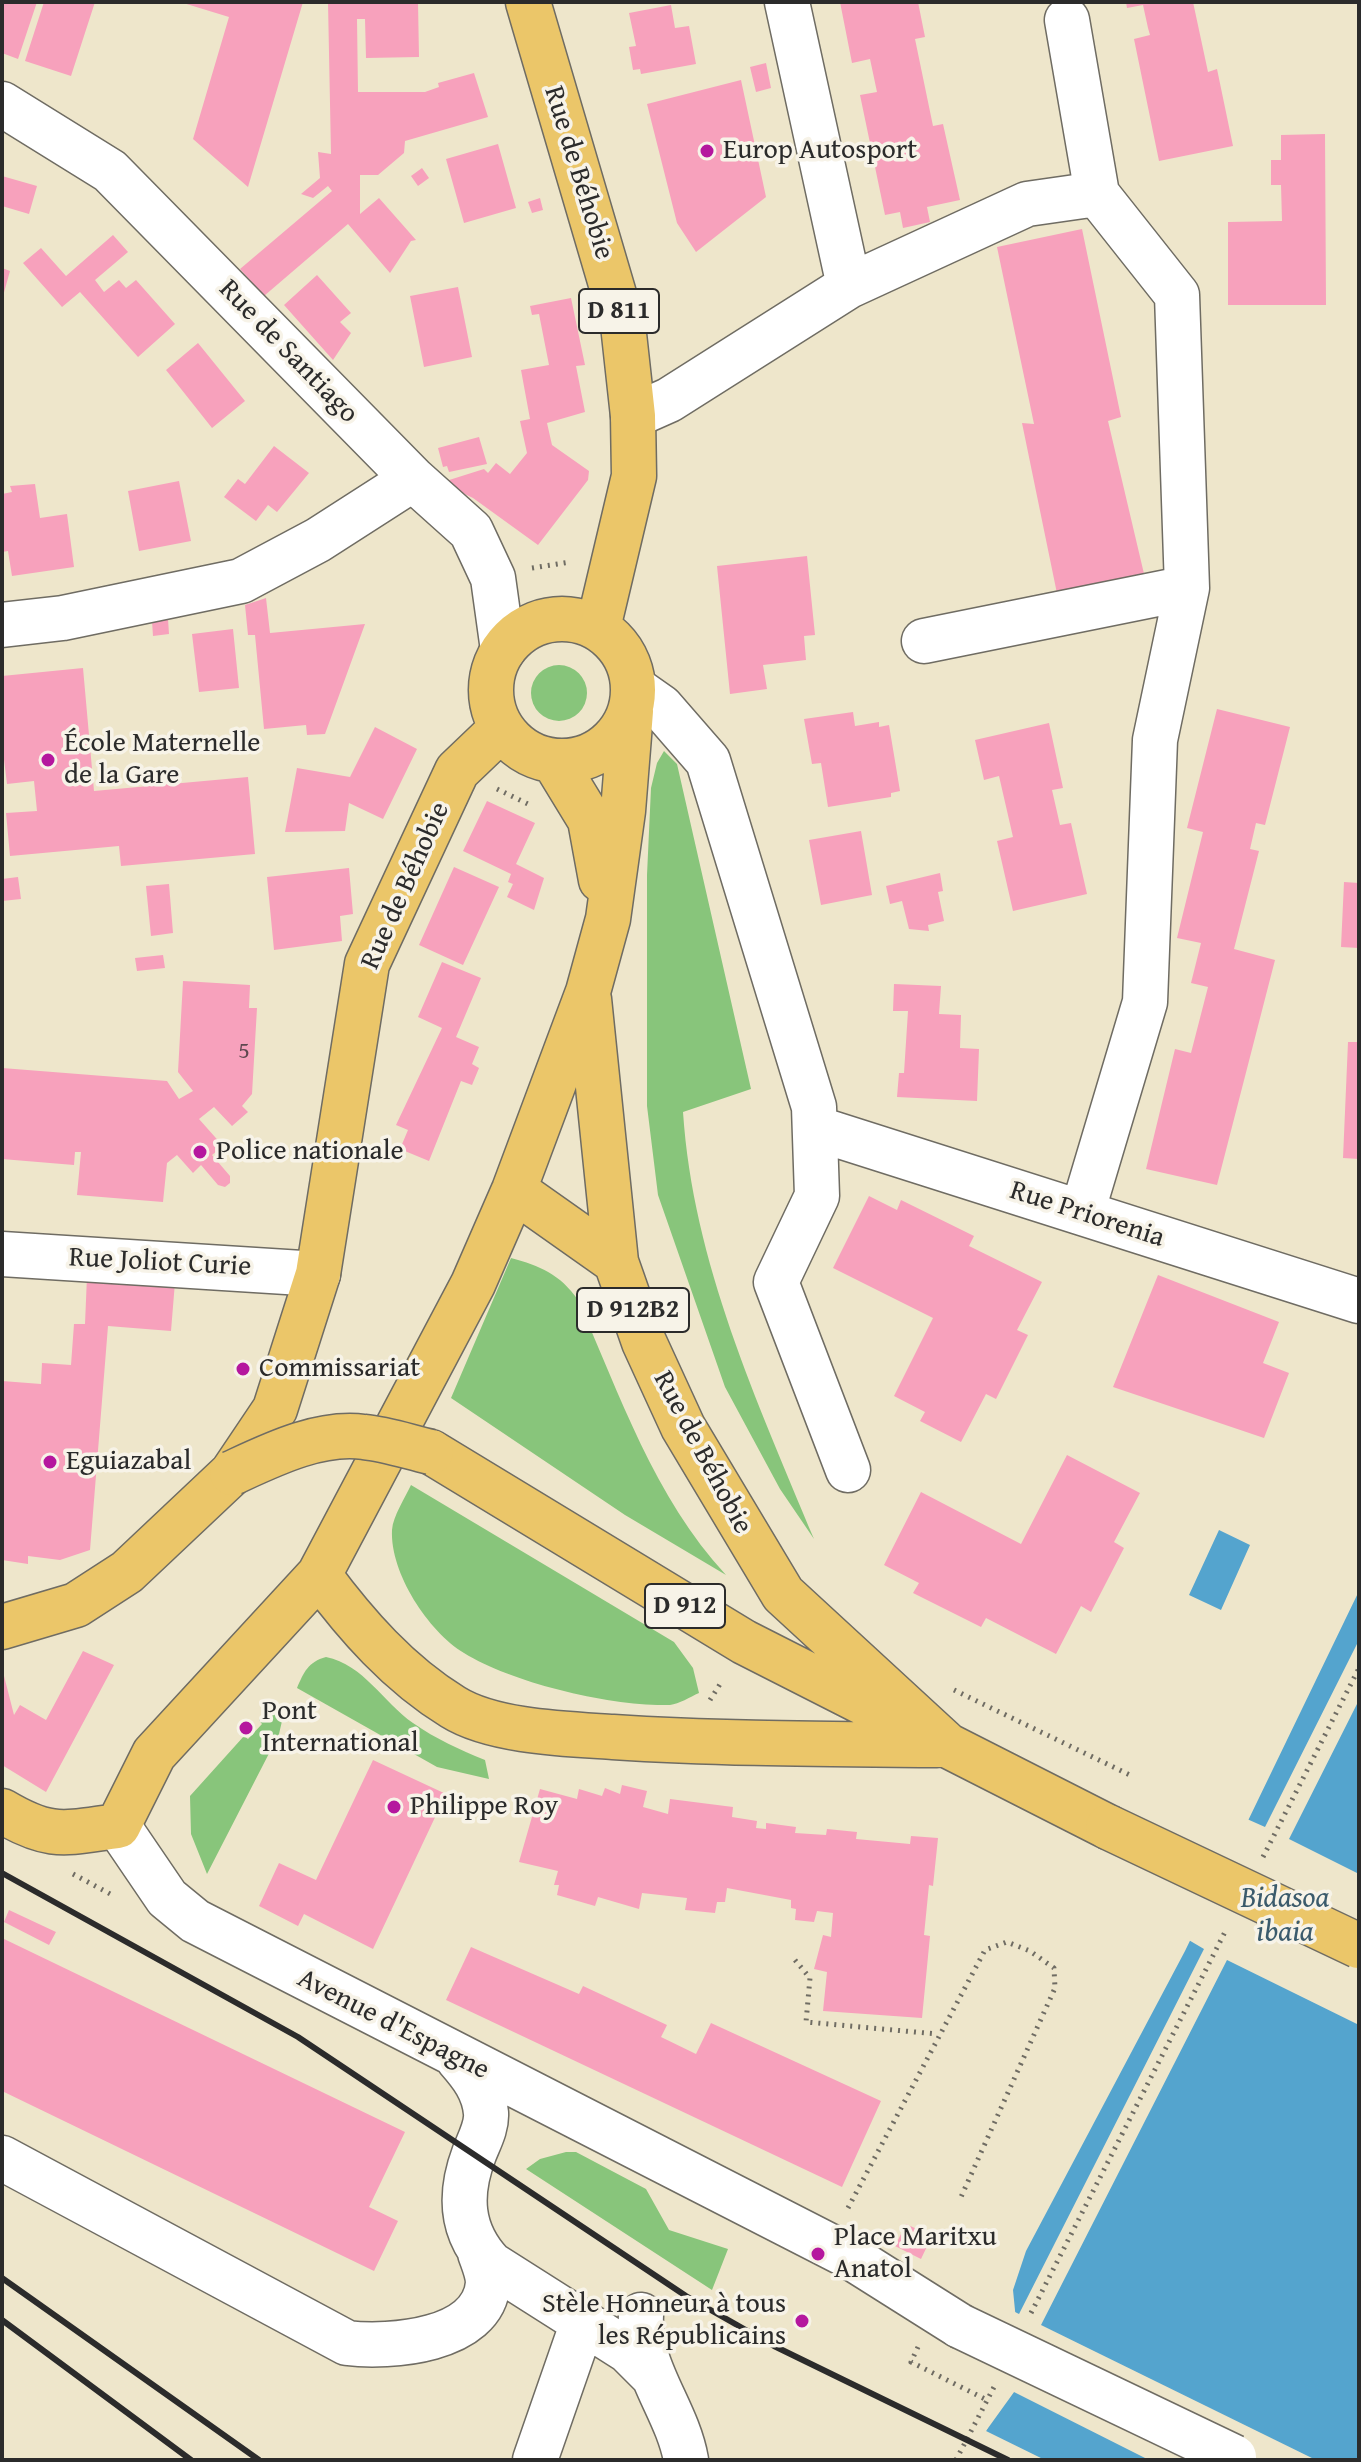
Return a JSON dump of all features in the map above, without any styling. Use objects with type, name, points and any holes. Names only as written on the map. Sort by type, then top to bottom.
[{"type":"main road","name":"Rue de Béhobie","points":[[528,2],[623,325],[633,416],[634,476],[598,628]]},
{"type":"main road","points":[[557,619],[578,620],[598,628],[617,644],[629,665],[632,700],[619,733],[602,750],[579,760],[554,761],[525,750],[502,728],[493,709],[491,689],[494,668],[503,650],[518,634],[536,624],[557,619]]},
{"type":"main road","name":"Rue de Béhobie","points":[[118,1826],[142,1771],[154,1754],[319,1575],[435,1360],[514,1190],[588,992],[608,919],[623,811],[632,700]]},
{"type":"main road","name":"Rue de Béhobie","points":[[2,1627],[76,1605],[127,1572],[232,1473],[275,1409],[318,1274],[367,964],[457,771],[502,728]]},
{"type":"main road","name":"Rue de Béhobie","points":[[554,761],[590,820],[608,919]]},
{"type":"main road","name":"Rue de Béhobie","points":[[588,992],[595,1029],[616,1262],[644,1342],[683,1427],[783,1594],[947,1745]]},
{"type":"main road","name":"D 912B2","points":[[514,1190],[616,1262]]},
{"type":"main road","name":"Rue de Béhobie","points":[[232,1473],[277,1452],[324,1440],[362,1436],[431,1452],[744,1642],[1108,1827],[1359,1946]]},
{"type":"main road","name":"Rue de Béhobie","points":[[319,1575],[345,1610],[399,1667],[455,1709],[529,1732],[703,1743],[947,1745]]},
{"type":"main road","points":[[2,1811],[30,1828],[54,1834],[118,1826]]},
{"type":"street","points":[[787,2],[849,286]]},
{"type":"street","points":[[1067,20],[1097,194],[1177,295],[1187,588],[1155,740],[1145,1002],[1082,1213]]},
{"type":"street","name":"Rue de Santiago","points":[[2,104],[110,171],[413,479],[471,531],[493,578],[503,650]]},
{"type":"street","points":[[633,416],[669,400],[849,286],[1027,204],[1097,194]]},
{"type":"street","points":[[2,625],[63,618],[241,581],[318,540],[413,479]]},
{"type":"street","points":[[924,641],[1187,588]]},
{"type":"street","points":[[632,700],[661,707],[708,761],[814,1107],[817,1196],[776,1282],[848,1470]]},
{"type":"street","name":"Rue Priorenia","points":[[815,1128],[1359,1301]]},
{"type":"street","name":"Rue Joliot Curie","points":[[2,1254],[318,1274]]},
{"type":"street","name":"Avenue d'Espagne","points":[[118,1826],[167,1898],[188,1917],[458,2059],[849,2256],[960,2326],[1238,2458]]},
{"type":"street","points":[[2,2158],[347,2343],[407,2343],[437,2336],[456,2327],[478,2307],[488,2283],[468,2226],[462,2197],[486,2115],[478,2084],[458,2059]]},
{"type":"street","points":[[480,2253],[491,2264],[628,2351],[653,2376]]},
{"type":"street","points":[[641,2315],[642,2349],[682,2441],[686,2460]]},
{"type":"street","points":[[535,2460],[583,2322]]},
{"type":"path","points":[[519,570],[570,562]]},
{"type":"path","points":[[492,787],[545,812]]},
{"type":"path","points":[[1258,1866],[1359,1668]]},
{"type":"path","points":[[945,1686],[1132,1776]]},
{"type":"path","points":[[64,1869],[120,1899]]},
{"type":"path","points":[[1029,2319],[1230,1923]]},
{"type":"path","points":[[853,2200],[937,2034],[985,1950],[1007,1942],[1030,1951],[1054,1968],[1055,1988],[961,2197]]},
{"type":"path","points":[[795,1960],[810,1978],[806,2022],[937,2034]]},
{"type":"path","points":[[922,2349],[918,2347],[911,2362],[987,2400]]},
{"type":"path","points":[[956,2460],[1000,2376]]},
{"type":"green space","points":[[559,665],[579,673],[587,693],[579,713],[559,721],[539,713],[531,693],[539,673]]},
{"type":"green space","points":[[664,751],[677,764],[751,1089],[683,1112],[689,1168],[714,1277],[731,1330],[814,1539],[780,1489],[725,1387],[658,1195],[647,1106],[647,875],[651,788],[657,763]]},
{"type":"green space","points":[[511,1258],[549,1272],[578,1300],[624,1408],[659,1479],[701,1545],[726,1575],[625,1515],[451,1398]]},
{"type":"green space","points":[[411,1485],[674,1642],[693,1668],[699,1693],[670,1705],[592,1697],[508,1674],[484,1664],[450,1643],[425,1616],[397,1564],[392,1530]]},
{"type":"green space","points":[[326,1657],[339,1661],[362,1676],[422,1729],[485,1760],[489,1779],[437,1767],[297,1688],[307,1668]]},
{"type":"green space","points":[[265,1712],[274,1712],[282,1721],[279,1734],[207,1874],[191,1834],[190,1796],[244,1736],[248,1739],[262,1724],[259,1720]]},
{"type":"green space","points":[[576,2152],[646,2189],[669,2230],[728,2249],[712,2290],[526,2169],[540,2159]]},
{"type":"water","points":[[1219,1530],[1250,1545],[1221,1610],[1189,1595]]},
{"type":"water","name":"Bidasoa ibaia","points":[[1359,1591],[1359,2460],[965,2460],[1022,2381],[1013,2290],[1026,2251],[1185,1951]]},
{"type":"pier","points":[[1359,1640],[1359,1700],[1289,1839],[1359,1874],[1359,2025],[1227,1960],[1041,2325],[1316,2460],[1149,2460],[1010,2390],[1018,2380],[1011,2310],[1019,2314],[1204,1949],[1187,1939],[1247,1819],[1265,1827]]},
{"type":"pier","points":[[998,2408],[986,2431],[1045,2460],[961,2460]]},
{"type":"building","points":[[2,2],[37,2],[18,59],[2,53]]},
{"type":"building","points":[[44,2],[95,2],[71,76],[25,61]]},
{"type":"building","points":[[180,2],[303,2],[248,187],[193,139],[229,17]]},
{"type":"building","points":[[328,2],[418,2],[419,57],[366,58],[365,19],[357,19],[358,92],[425,92],[439,87],[438,83],[474,73],[488,117],[405,141],[404,153],[378,175],[360,175],[360,214],[379,198],[416,240],[411,241],[390,273],[348,224],[264,296],[240,269],[332,191],[328,186],[313,198],[301,194],[320,178],[318,152],[331,154]]},
{"type":"building","points":[[840,2],[918,2],[925,37],[915,39],[933,126],[943,124],[960,200],[927,207],[930,222],[903,228],[900,212],[885,215],[860,95],[877,92],[870,59],[852,63]]},
{"type":"building","points":[[1126,2],[1193,2],[1208,72],[1217,69],[1233,146],[1159,161],[1134,39],[1150,35],[1143,5],[1127,8]]},
{"type":"building","points":[[671,5],[675,28],[689,26],[696,64],[641,74],[640,69],[633,70],[629,47],[636,46],[629,13]]},
{"type":"building","points":[[766,63],[771,88],[756,92],[750,67]]},
{"type":"building","name":"Europ Autosport","points":[[741,80],[766,197],[696,252],[677,223],[647,104]]},
{"type":"building","points":[[1325,134],[1326,305],[1228,305],[1228,222],[1282,221],[1281,185],[1271,185],[1271,160],[1281,160],[1281,135]]},
{"type":"building","points":[[498,144],[516,208],[464,223],[446,159]]},
{"type":"building","points":[[422,168],[429,178],[418,186],[411,176]]},
{"type":"building","points":[[2,176],[37,186],[29,214],[2,206]]},
{"type":"building","points":[[540,198],[543,210],[532,213],[528,202]]},
{"type":"building","points":[[1082,229],[1121,417],[1108,421],[1149,595],[1061,613],[1022,423],[1034,424],[997,247]]},
{"type":"building","points":[[113,235],[128,252],[95,280],[104,292],[119,280],[126,288],[136,280],[175,324],[138,357],[80,292],[62,307],[23,263],[41,248],[66,276]]},
{"type":"building","points":[[2,268],[10,271],[3,296],[2,296]]},
{"type":"building","points":[[317,275],[351,313],[340,322],[351,333],[333,360],[284,305]]},
{"type":"building","points":[[458,287],[472,357],[424,367],[410,296]]},
{"type":"building","points":[[571,298],[585,365],[576,366],[585,412],[547,423],[552,445],[589,471],[588,480],[538,545],[473,498],[448,486],[446,481],[484,469],[488,473],[496,463],[510,474],[527,453],[520,421],[530,419],[521,370],[549,365],[539,314],[532,315],[530,306]]},
{"type":"building","points":[[198,343],[245,401],[212,428],[166,370]]},
{"type":"building","points":[[479,437],[487,464],[449,472],[447,466],[443,467],[438,448]]},
{"type":"building","points":[[274,446],[309,473],[277,512],[268,505],[256,521],[224,497],[238,479],[245,484]]},
{"type":"building","points":[[179,481],[191,541],[139,551],[128,491]]},
{"type":"building","points":[[35,484],[40,518],[67,514],[74,567],[12,576],[8,551],[2,552],[2,494],[12,492],[10,486]]},
{"type":"building","points":[[807,556],[815,635],[804,636],[806,660],[763,665],[767,689],[730,694],[717,566]]},
{"type":"building","points":[[266,598],[270,633],[365,624],[325,734],[307,735],[306,725],[264,729],[255,635],[248,635],[245,605]]},
{"type":"building","points":[[168,619],[169,634],[153,636],[152,621]]},
{"type":"building","points":[[233,629],[239,688],[199,692],[192,634]]},
{"type":"building","name":"École Maternelle de la Gare","points":[[83,668],[94,791],[248,777],[255,854],[121,866],[119,846],[10,856],[6,813],[37,811],[34,781],[7,784],[2,743],[2,676]]},
{"type":"building","points":[[1217,709],[1290,727],[1265,825],[1256,823],[1250,849],[1259,851],[1234,949],[1275,960],[1217,1185],[1146,1169],[1175,1049],[1191,1053],[1208,987],[1191,983],[1201,943],[1177,938],[1203,832],[1187,828]]},
{"type":"building","points":[[853,712],[855,726],[879,722],[879,727],[889,725],[900,791],[891,793],[891,797],[828,807],[821,763],[812,764],[804,719]]},
{"type":"building","points":[[1049,723],[1063,788],[1052,790],[1060,825],[1071,823],[1087,894],[1013,911],[997,841],[1013,837],[999,776],[984,780],[975,740]]},
{"type":"building","points":[[375,727],[417,749],[383,819],[349,803],[345,831],[285,832],[297,768],[350,777]]},
{"type":"building","points":[[487,801],[535,823],[516,864],[544,878],[534,910],[507,897],[513,884],[508,882],[511,874],[463,851]]},
{"type":"building","points":[[861,831],[872,895],[821,905],[809,840]]},
{"type":"building","points":[[454,867],[499,887],[463,965],[419,945]]},
{"type":"building","points":[[349,868],[353,914],[340,916],[342,941],[274,950],[267,877]]},
{"type":"building","points":[[940,873],[943,891],[938,892],[944,921],[928,925],[929,931],[909,929],[902,901],[890,904],[886,886]]},
{"type":"building","points":[[18,877],[21,899],[2,901],[2,879]]},
{"type":"building","points":[[1344,882],[1359,883],[1359,948],[1341,947]]},
{"type":"building","points":[[169,884],[173,933],[151,936],[146,886]]},
{"type":"building","points":[[163,955],[165,968],[137,971],[135,958]]},
{"type":"building","points":[[442,962],[481,978],[456,1037],[479,1047],[472,1064],[479,1068],[472,1085],[461,1081],[429,1161],[400,1149],[408,1130],[396,1125],[442,1028],[418,1017]]},
{"type":"building","points":[[183,981],[250,985],[249,1008],[257,1008],[252,1094],[242,1106],[248,1112],[232,1126],[214,1107],[199,1119],[223,1146],[212,1155],[230,1176],[230,1183],[225,1187],[218,1185],[201,1165],[193,1173],[177,1155],[167,1163],[163,1202],[77,1195],[81,1152],[75,1152],[74,1165],[2,1159],[2,1068],[167,1081],[179,1099],[193,1091],[178,1072]]},
{"type":"building","points":[[894,984],[941,986],[939,1014],[961,1015],[960,1048],[979,1049],[977,1101],[897,1097],[899,1073],[904,1073],[908,1011],[893,1011]]},
{"type":"building","points":[[1348,1042],[1359,1042],[1359,1159],[1343,1158]]},
{"type":"building","points":[[869,1196],[897,1210],[901,1200],[974,1236],[969,1246],[1042,1282],[1017,1330],[1028,1335],[996,1399],[986,1394],[961,1442],[920,1421],[925,1412],[894,1396],[933,1318],[833,1268]]},
{"type":"building","points":[[1158,1275],[1279,1322],[1263,1363],[1289,1373],[1264,1438],[1113,1387]]},
{"type":"building","name":"Eguiazabal","points":[[87,1276],[175,1282],[171,1331],[108,1326],[90,1550],[60,1560],[28,1556],[28,1564],[2,1560],[2,1381],[41,1384],[42,1363],[71,1365],[74,1324],[85,1324]]},
{"type":"building","points":[[1067,1455],[1140,1493],[1114,1542],[1124,1548],[1091,1612],[1081,1606],[1056,1654],[986,1618],[981,1627],[913,1593],[919,1583],[884,1565],[921,1492],[1021,1544]]},
{"type":"building","points":[[83,1651],[114,1665],[46,1792],[2,1765],[2,1668],[14,1715],[20,1705],[46,1720]]},
{"type":"building","points":[[373,1760],[446,1794],[373,1949],[304,1914],[298,1926],[259,1906],[279,1863],[316,1880]]},
{"type":"building","points":[[622,1785],[647,1791],[643,1807],[668,1814],[670,1799],[733,1807],[732,1817],[757,1821],[756,1828],[766,1829],[766,1823],[796,1827],[795,1833],[826,1835],[827,1829],[857,1832],[856,1839],[910,1844],[911,1836],[938,1838],[924,1935],[930,1936],[922,2018],[823,2011],[827,1972],[814,1969],[823,1935],[831,1937],[833,1913],[817,1911],[814,1922],[795,1920],[796,1909],[791,1908],[791,1900],[727,1888],[725,1902],[717,1902],[715,1913],[685,1910],[687,1898],[642,1893],[639,1909],[598,1897],[595,1906],[557,1895],[559,1885],[554,1885],[558,1871],[519,1862],[540,1789],[577,1799],[579,1789],[602,1796],[605,1788],[620,1794]]},
{"type":"building","points":[[9,1910],[56,1932],[49,1945],[4,1922]]},
{"type":"building","points":[[2,1938],[405,2132],[369,2207],[398,2221],[374,2271],[2,2091]]},
{"type":"building","points":[[471,1947],[579,1994],[583,1986],[667,2025],[661,2037],[696,2054],[711,2023],[881,2101],[842,2187],[446,2000]]},
{"type":"building","points":[[906,2224],[932,2236],[921,2259],[895,2246]]},
{"type":"railway","points":[[2,1873],[298,2037],[686,2296],[774,2346],[1008,2460]]},
{"type":"railway","points":[[2,2278],[259,2460]]},
{"type":"railway","points":[[2,2320],[191,2460]]},
{"type":"place","name":"Europ Autosport","points":[[707,151]]},
{"type":"place","name":"École Maternelle de la Gare","points":[[48,760]]},
{"type":"place","name":"Police nationale","points":[[200,1152]]},
{"type":"place","name":"Commissariat","points":[[243,1369]]},
{"type":"place","name":"Eguiazabal","points":[[50,1462]]},
{"type":"place","name":"Pont International","points":[[246,1728]]},
{"type":"place","name":"Philippe Roy","points":[[394,1807]]},
{"type":"place","name":"Place Maritxu Anatol","points":[[818,2254]]},
{"type":"place","name":"Stèle Honneur à tous les Républicains","points":[[802,2321]]}]
